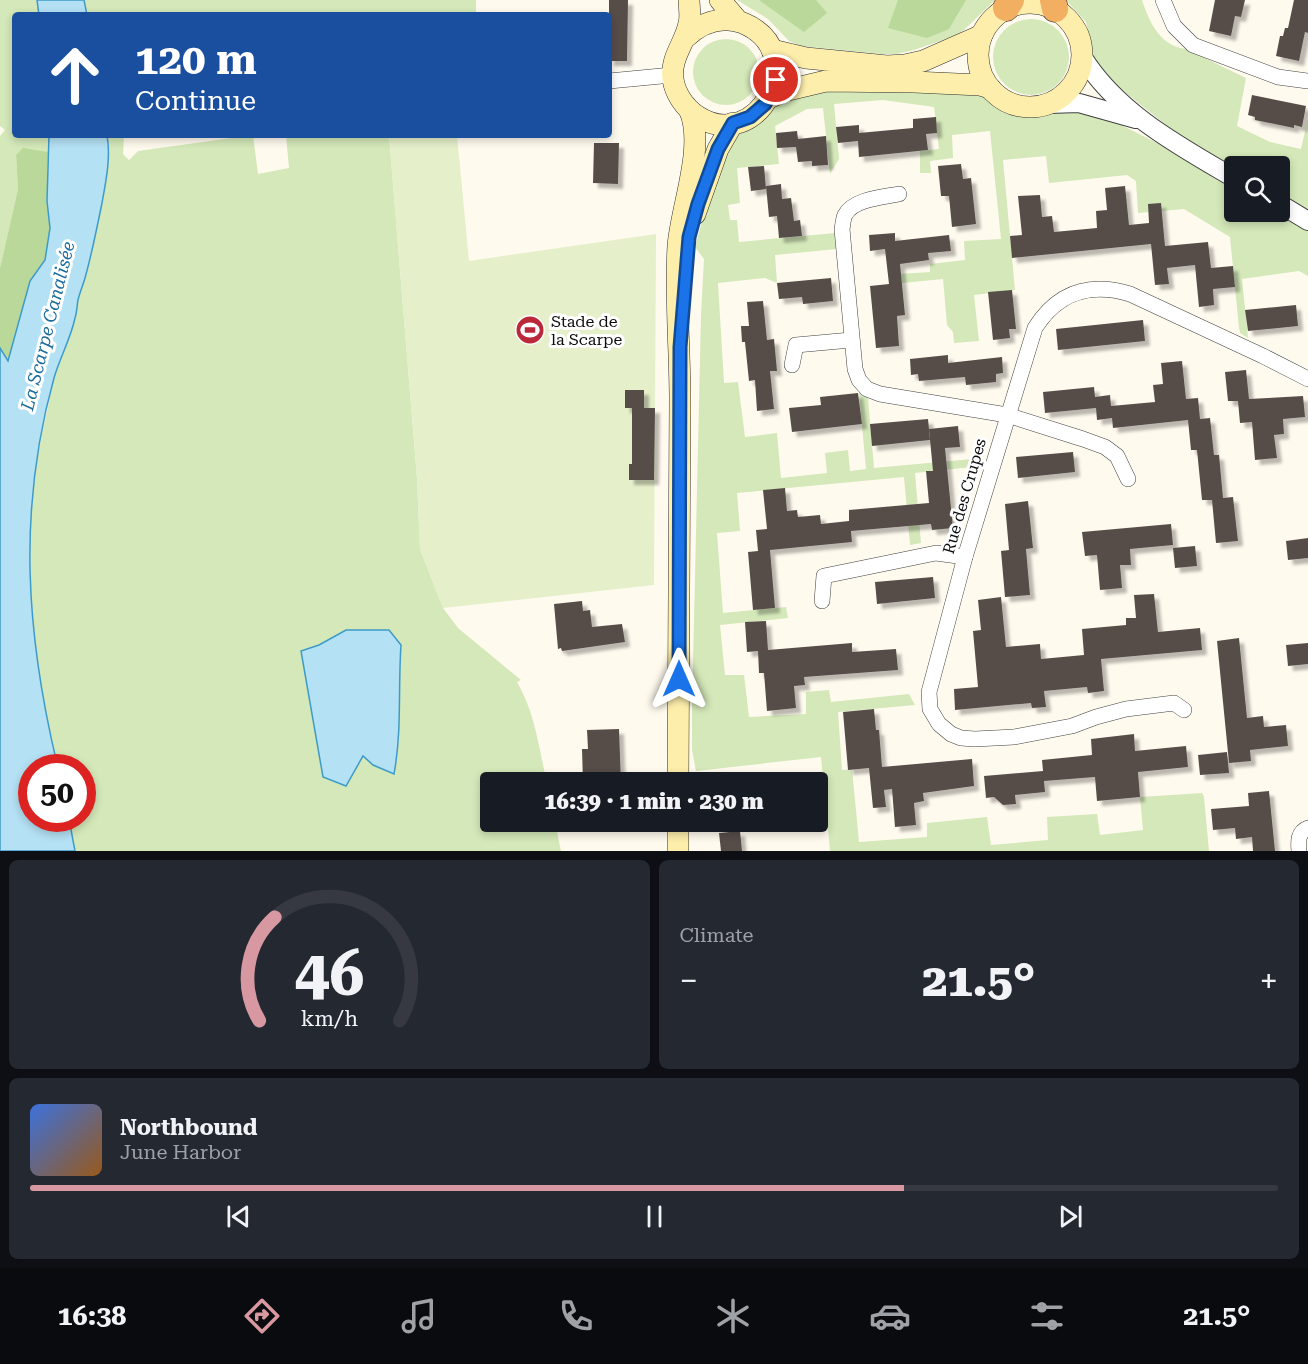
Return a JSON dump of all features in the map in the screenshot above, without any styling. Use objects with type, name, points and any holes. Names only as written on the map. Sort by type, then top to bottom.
[{"type":"main road","points":[[685,38],[690,22],[689,0]]},
{"type":"main road","points":[[720,0],[738,21],[757,31],[772,50],[776,80],[769,98]]},
{"type":"main road","points":[[1030,2],[1054,4],[1073,25],[1080,40],[1081,66],[1073,85],[1058,99],[1040,106],[1022,106],[1004,100],[990,88],[980,68],[979,46],[982,35],[991,19],[1008,4],[1030,2]]},
{"type":"main road","points":[[678,772],[680,347],[677,291],[678,249],[692,173],[694,121],[690,111],[679,98],[672,75],[676,52],[685,38],[696,28],[709,22],[738,21]]},
{"type":"main road","points":[[772,50],[806,58],[887,66],[905,65],[923,61],[982,35]]},
{"type":"main road","points":[[690,111],[711,122],[733,123],[750,117],[769,98],[784,91],[826,81],[914,82],[990,88]]},
{"type":"main road","points":[[680,347],[689,237],[714,158],[733,123]]},
{"type":"main road","points":[[678,832],[678,851]]},
{"type":"street","points":[[1163,0],[1174,26],[1193,45],[1278,76],[1308,81]]},
{"type":"street","points":[[1082,56],[1118,99],[1144,121],[1224,172]]},
{"type":"street","points":[[612,81],[672,75]]},
{"type":"street","points":[[1049,104],[1079,103],[1144,121]]},
{"type":"street","points":[[899,194],[852,205],[846,214],[842,229],[851,340],[859,380],[867,389],[880,394],[1007,415],[1104,447],[1117,456],[1128,479]]},
{"type":"street","points":[[1290,210],[1308,220]]},
{"type":"street","name":"Rue des Crupes","points":[[1184,710],[1174,703],[1126,709],[1072,726],[1014,737],[975,740],[951,734],[939,724],[930,709],[929,692],[965,557],[1035,328],[1043,314],[1072,294],[1098,289],[1113,289],[1130,294],[1308,379]]},
{"type":"street","points":[[792,365],[796,345],[851,340]]},
{"type":"street","points":[[822,601],[824,576],[936,553],[965,557]]},
{"type":"street","points":[[1299,851],[1300,833],[1308,828]]},
{"type":"green space","points":[[0,0],[37,0],[39,12],[12,12],[12,138],[49,138],[48,152],[16,155],[18,189],[0,268],[0,136],[5,130],[0,126]]},
{"type":"green space","points":[[84,0],[476,0],[476,12],[86,12]]},
{"type":"green space","points":[[737,0],[995,0],[955,36],[914,50],[896,54],[881,54],[801,46],[789,41],[768,19]]},
{"type":"green space","points":[[759,0],[816,0],[827,13],[804,32]]},
{"type":"green space","points":[[898,0],[966,0],[949,29],[927,38],[888,28]]},
{"type":"green space","points":[[1066,0],[1142,0],[1152,25],[1170,44],[1186,49],[1246,78],[1237,126],[1270,142],[1301,149],[1308,119],[1308,211],[1290,200],[1290,156],[1224,156],[1224,163],[1175,132],[1107,78],[1094,61],[1086,22]]},
{"type":"green space","points":[[1039,19],[1052,25],[1063,36],[1069,49],[1067,72],[1052,89],[1039,95],[1023,95],[1010,89],[995,72],[993,49],[999,36],[1016,21]]},
{"type":"green space","points":[[726,39],[739,42],[749,49],[756,59],[759,72],[756,85],[749,95],[739,102],[726,105],[713,102],[703,95],[696,85],[693,72],[696,59],[703,49],[713,42]]},
{"type":"green space","points":[[820,89],[955,91],[986,97],[1011,115],[1040,116],[1071,108],[1086,111],[1157,143],[1224,181],[1224,222],[1290,221],[1308,229],[1308,276],[1299,271],[1242,279],[1248,338],[1240,333],[1239,328],[1230,237],[1184,209],[1138,213],[1136,181],[1127,175],[1049,183],[1046,156],[1003,160],[1015,290],[974,295],[979,341],[954,343],[953,332],[947,325],[943,279],[902,283],[899,274],[930,272],[930,264],[965,260],[964,241],[1001,239],[990,131],[952,135],[953,158],[930,161],[931,173],[920,173],[920,151],[939,149],[934,107],[883,100],[834,104],[839,159],[830,174],[823,108],[807,109],[775,126],[779,164],[737,168],[740,203],[728,205],[730,220],[737,220],[739,242],[835,233],[837,249],[775,255],[777,283],[765,278],[718,283],[724,383],[738,382],[745,437],[777,433],[781,478],[827,473],[825,453],[848,450],[850,471],[866,469],[859,393],[868,398],[874,468],[983,458],[981,466],[915,473],[921,543],[910,545],[904,477],[737,493],[740,531],[717,533],[723,613],[786,607],[788,618],[720,625],[725,675],[744,675],[749,717],[806,714],[806,692],[829,690],[831,702],[909,694],[915,705],[838,712],[842,770],[852,769],[859,842],[927,837],[927,823],[987,817],[991,845],[1048,840],[1047,817],[1097,814],[1100,835],[1143,830],[1140,797],[1202,793],[1209,851],[830,851],[828,772],[822,772],[821,757],[696,771],[692,750],[692,707],[704,259],[695,247],[712,186],[734,137],[779,102]]},
{"type":"green space","points":[[108,138],[124,138],[123,154],[129,160],[138,151],[231,138],[253,138],[258,174],[289,168],[286,138],[389,138],[417,478],[420,549],[443,608],[458,628],[521,680],[517,682],[536,731],[545,772],[480,772],[480,832],[557,832],[561,851],[75,851],[71,832],[96,832],[96,754],[55,754],[38,674],[30,597],[31,503],[36,463],[54,378],[75,319],[78,299],[98,226],[105,186]]},
{"type":"green space","name":"Stade de la Scarpe","points":[[389,138],[457,138],[469,261],[656,234],[654,585],[443,608],[420,549],[417,478]]},
{"type":"green space","points":[[23,148],[48,152],[47,201],[50,228],[45,260],[30,281],[8,361],[0,348],[0,268],[18,189],[16,155]]},
{"type":"water","points":[[37,0],[84,0],[86,12],[39,12]]},
{"type":"water","name":"La Scarpe Canalisée","points":[[49,138],[107,138],[107,169],[98,222],[73,325],[54,378],[42,427],[35,476],[30,573],[33,621],[47,719],[55,754],[18,754],[18,832],[71,832],[75,851],[0,851],[0,348],[8,361],[30,281],[45,260],[50,228],[47,201]]},
{"type":"water","points":[[346,630],[389,630],[401,645],[399,726],[394,774],[373,765],[363,756],[346,786],[323,777],[301,651],[319,645]]},
{"type":"building","points":[[609,0],[628,0],[627,61],[612,61],[612,12],[609,12]]},
{"type":"building","points":[[1215,0],[1245,0],[1241,17],[1235,16],[1231,36],[1209,31]]},
{"type":"building","points":[[1294,0],[1308,0],[1308,33],[1305,32],[1299,61],[1276,56],[1280,36],[1283,36],[1285,28],[1288,28]]},
{"type":"building","points":[[1252,95],[1306,106],[1302,127],[1294,125],[1294,128],[1255,120],[1255,117],[1248,115]]},
{"type":"building","points":[[936,117],[937,133],[926,134],[928,150],[859,157],[858,141],[838,143],[836,127],[859,125],[859,133],[913,128],[913,119]]},
{"type":"building","points":[[797,131],[798,139],[826,136],[828,165],[812,166],[812,161],[798,162],[796,147],[777,148],[776,133]]},
{"type":"building","points":[[594,143],[619,143],[618,184],[593,183]]},
{"type":"building","points":[[961,164],[963,179],[971,178],[976,224],[952,227],[949,196],[941,196],[938,166]]},
{"type":"building","points":[[764,166],[766,189],[751,191],[748,167]]},
{"type":"building","points":[[781,184],[782,199],[791,198],[794,221],[800,220],[802,236],[779,238],[777,216],[769,217],[766,186]]},
{"type":"building","points":[[1125,186],[1129,225],[1149,223],[1148,204],[1161,203],[1165,246],[1208,242],[1211,268],[1233,266],[1235,287],[1213,289],[1214,305],[1199,307],[1195,265],[1167,268],[1169,284],[1155,285],[1151,244],[1012,258],[1010,236],[1022,235],[1018,196],[1040,195],[1042,217],[1052,216],[1054,232],[1097,228],[1096,211],[1107,210],[1105,188]]},
{"type":"building","points":[[895,233],[895,241],[949,235],[951,251],[928,253],[929,260],[900,264],[905,315],[897,316],[899,346],[876,348],[870,286],[889,284],[885,249],[870,251],[869,235]]},
{"type":"building","points":[[831,278],[833,301],[803,304],[802,297],[779,299],[777,283]]},
{"type":"building","points":[[1012,290],[1016,329],[1009,329],[1010,338],[993,340],[988,292]]},
{"type":"building","points":[[763,301],[767,340],[774,339],[777,371],[770,371],[774,409],[757,411],[755,380],[749,381],[741,326],[749,326],[747,302]]},
{"type":"building","points":[[1296,305],[1298,326],[1248,331],[1245,310]]},
{"type":"building","points":[[1143,320],[1145,341],[1058,350],[1056,329]]},
{"type":"building","points":[[948,355],[948,363],[1002,357],[1003,373],[996,374],[996,382],[966,385],[965,377],[919,381],[918,374],[911,375],[910,359]]},
{"type":"building","points":[[1182,361],[1186,399],[1198,398],[1200,419],[1210,418],[1214,455],[1219,455],[1223,498],[1233,497],[1238,541],[1216,543],[1212,500],[1202,500],[1197,450],[1191,450],[1188,420],[1113,428],[1112,418],[1097,420],[1096,408],[1045,413],[1043,392],[1094,387],[1095,397],[1110,395],[1111,406],[1155,402],[1153,385],[1163,384],[1161,363]]},
{"type":"building","points":[[1246,370],[1249,399],[1303,396],[1305,417],[1283,419],[1284,434],[1274,435],[1277,458],[1255,460],[1252,422],[1240,423],[1238,401],[1228,401],[1225,372]]},
{"type":"building","points":[[625,390],[644,390],[644,408],[655,408],[654,480],[629,480],[629,464],[632,464],[632,408],[625,408]]},
{"type":"building","points":[[858,393],[862,424],[792,432],[789,408],[821,405],[820,397]]},
{"type":"building","points":[[928,419],[930,440],[872,446],[870,424]]},
{"type":"building","points":[[958,426],[960,447],[945,448],[953,528],[932,530],[931,524],[851,531],[852,542],[770,550],[775,608],[753,610],[748,552],[758,551],[756,530],[767,529],[763,490],[785,488],[787,511],[797,510],[798,517],[820,515],[821,524],[849,521],[849,510],[929,503],[926,471],[933,471],[929,429]]},
{"type":"building","points":[[1073,452],[1075,472],[1018,478],[1016,457]]},
{"type":"building","points":[[1028,501],[1033,548],[1026,549],[1030,595],[1005,597],[1001,551],[1009,550],[1005,504]]},
{"type":"building","points":[[1171,524],[1173,545],[1130,549],[1131,565],[1120,565],[1122,588],[1100,590],[1097,555],[1085,556],[1082,532]]},
{"type":"building","points":[[1308,538],[1308,558],[1288,560],[1286,541]]},
{"type":"building","points":[[1195,546],[1197,566],[1175,568],[1173,548]]},
{"type":"building","points":[[933,577],[935,598],[877,604],[875,582]]},
{"type":"building","points":[[1154,594],[1158,632],[1200,628],[1202,650],[1101,659],[1104,691],[1088,693],[1087,687],[1044,691],[1046,707],[1032,708],[1031,703],[955,710],[954,689],[978,687],[973,631],[981,630],[978,600],[1001,597],[1006,647],[1040,644],[1041,659],[1084,655],[1082,629],[1126,625],[1126,618],[1136,618],[1134,595]]},
{"type":"building","points":[[582,601],[583,611],[590,610],[592,627],[622,624],[625,642],[562,651],[561,648],[558,649],[554,604]]},
{"type":"building","points":[[766,621],[768,650],[852,643],[852,652],[896,649],[898,670],[804,677],[805,685],[794,686],[796,708],[767,711],[764,673],[759,673],[758,651],[747,652],[745,622]]},
{"type":"building","points":[[1239,638],[1247,718],[1263,716],[1264,727],[1286,725],[1288,746],[1250,750],[1251,761],[1229,763],[1217,641]]},
{"type":"building","points":[[1308,643],[1308,664],[1288,666],[1286,645]]},
{"type":"building","points":[[874,709],[876,730],[879,730],[882,767],[972,759],[974,786],[923,793],[924,801],[914,803],[916,825],[895,827],[892,789],[884,790],[886,807],[873,808],[869,768],[848,770],[843,712]]},
{"type":"building","points":[[619,729],[621,772],[583,772],[582,749],[588,749],[587,730]]},
{"type":"building","points":[[1134,734],[1135,751],[1186,746],[1188,767],[1138,772],[1140,797],[1097,801],[1095,777],[1044,781],[1045,792],[1015,795],[1016,804],[1003,805],[994,797],[986,798],[984,776],[1043,771],[1042,760],[1092,755],[1091,739]]},
{"type":"building","points":[[1227,752],[1229,773],[1200,775],[1198,755]]},
{"type":"building","points":[[1269,791],[1275,851],[1253,851],[1252,837],[1236,839],[1235,828],[1213,830],[1211,809],[1249,806],[1248,793]]},
{"type":"building","points":[[740,832],[742,851],[721,851],[719,833]]},
{"type":"place","name":"Stade de la Scarpe","points":[[530,330]]},
{"type":"route","points":[[679,679],[680,347],[689,237],[718,149],[733,123],[750,117],[765,104],[776,80]]}]
